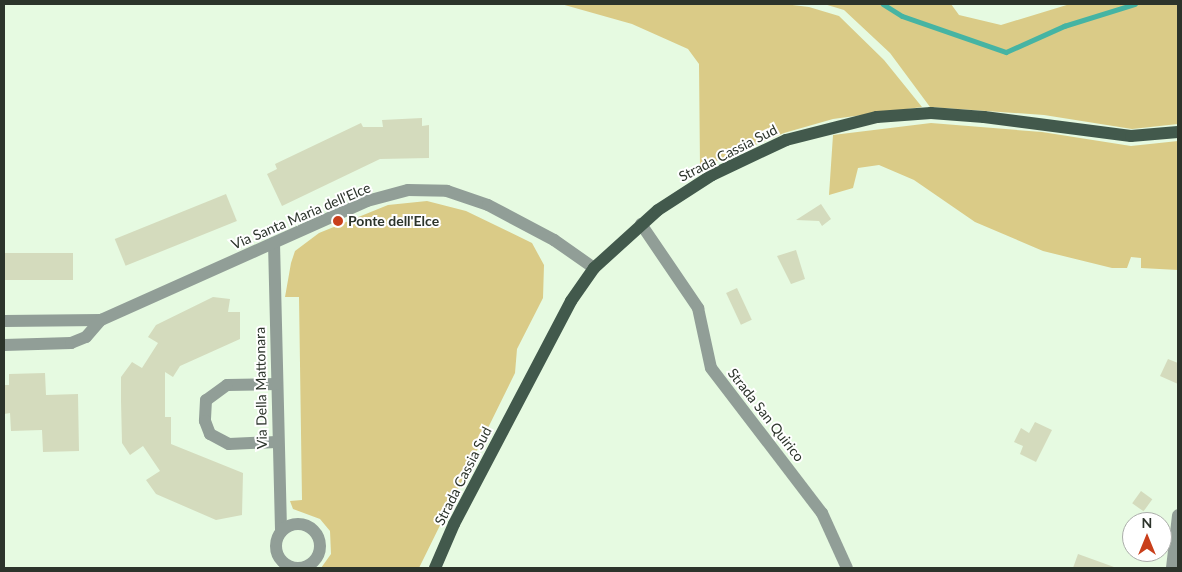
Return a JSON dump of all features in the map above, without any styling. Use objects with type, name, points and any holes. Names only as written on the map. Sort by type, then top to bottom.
[{"type":"main road","name":"Strada Cassia Sud","points":[[435,568],[454,524],[567,309],[594,268],[641,224],[712,175],[786,140],[877,117],[931,113],[984,117],[1131,136],[1178,132]]},
{"type":"street","name":"Via Santa Maria dell'Elce","points":[[4,321],[101,320],[367,201],[408,190],[447,191],[497,210],[554,240],[594,268]]},
{"type":"street","name":"Strada San Quirico","points":[[641,224],[698,308],[712,368],[822,513],[847,568]]},
{"type":"street","name":"Via Della Mattonara","points":[[274,243],[277,442],[281,532]]},
{"type":"street","name":"Via Santa Maria dell'Elce","points":[[4,345],[70,343],[86,337],[101,320]]},
{"type":"street","points":[[276,384],[227,385],[206,400],[205,421],[210,434],[229,444],[277,442]]},
{"type":"street","points":[[1172,568],[1178,515]]},
{"type":"shaded area","points":[[561,4],[784,4],[809,7],[839,16],[884,60],[922,107],[833,119],[784,133],[700,168],[699,64],[688,49],[632,24]]},
{"type":"shaded area","points":[[824,4],[951,4],[959,15],[1001,25],[1070,4],[1178,4],[1178,124],[1132,129],[1044,115],[930,107],[890,53],[844,10]]},
{"type":"shaded area","points":[[931,123],[1042,132],[1131,146],[1178,141],[1178,270],[1141,268],[1141,258],[1131,257],[1127,268],[1112,268],[1043,251],[975,222],[914,180],[879,165],[858,168],[853,188],[829,195],[833,135]]},
{"type":"shaded area","points":[[427,201],[466,211],[532,243],[544,265],[543,298],[517,349],[515,373],[419,568],[321,568],[331,554],[330,531],[320,519],[293,509],[290,501],[302,500],[299,297],[285,297],[291,263],[295,251],[319,233],[388,205]]},
{"type":"building","points":[[422,118],[422,126],[429,125],[429,158],[380,159],[282,206],[267,174],[277,169],[275,164],[361,123],[363,127],[383,127],[382,120]]},
{"type":"building","points":[[226,194],[237,221],[126,266],[115,239]]},
{"type":"building","points":[[821,204],[831,219],[822,226],[819,221],[796,220]]},
{"type":"building","points":[[796,250],[805,279],[791,284],[777,256]]},
{"type":"building","points":[[4,253],[73,253],[73,280],[4,280]]},
{"type":"building","points":[[737,288],[752,320],[741,325],[726,293]]},
{"type":"building","points":[[213,297],[230,299],[228,312],[240,312],[240,339],[180,366],[173,377],[165,372],[165,417],[171,417],[171,444],[243,473],[242,515],[216,520],[156,494],[146,480],[160,471],[143,446],[130,455],[122,443],[121,401],[121,377],[132,362],[142,368],[158,343],[148,337],[156,325]]},
{"type":"building","points":[[1168,359],[1178,363],[1178,384],[1160,376]]},
{"type":"building","points":[[45,373],[46,395],[78,394],[79,451],[43,452],[42,430],[11,431],[10,413],[4,414],[4,385],[9,385],[9,374]]},
{"type":"building","points":[[1035,422],[1052,430],[1036,462],[1020,454],[1023,446],[1014,442],[1021,428],[1029,433]]},
{"type":"building","points":[[1141,491],[1152,499],[1144,511],[1132,503]]},
{"type":"building","points":[[1078,554],[1114,567],[1073,568]]},
{"type":"waterway","points":[[883,4],[902,16],[1006,52],[1064,26],[1135,4]]},
{"type":"place","name":"Ponte dell'Elce","points":[[338,221]]}]
